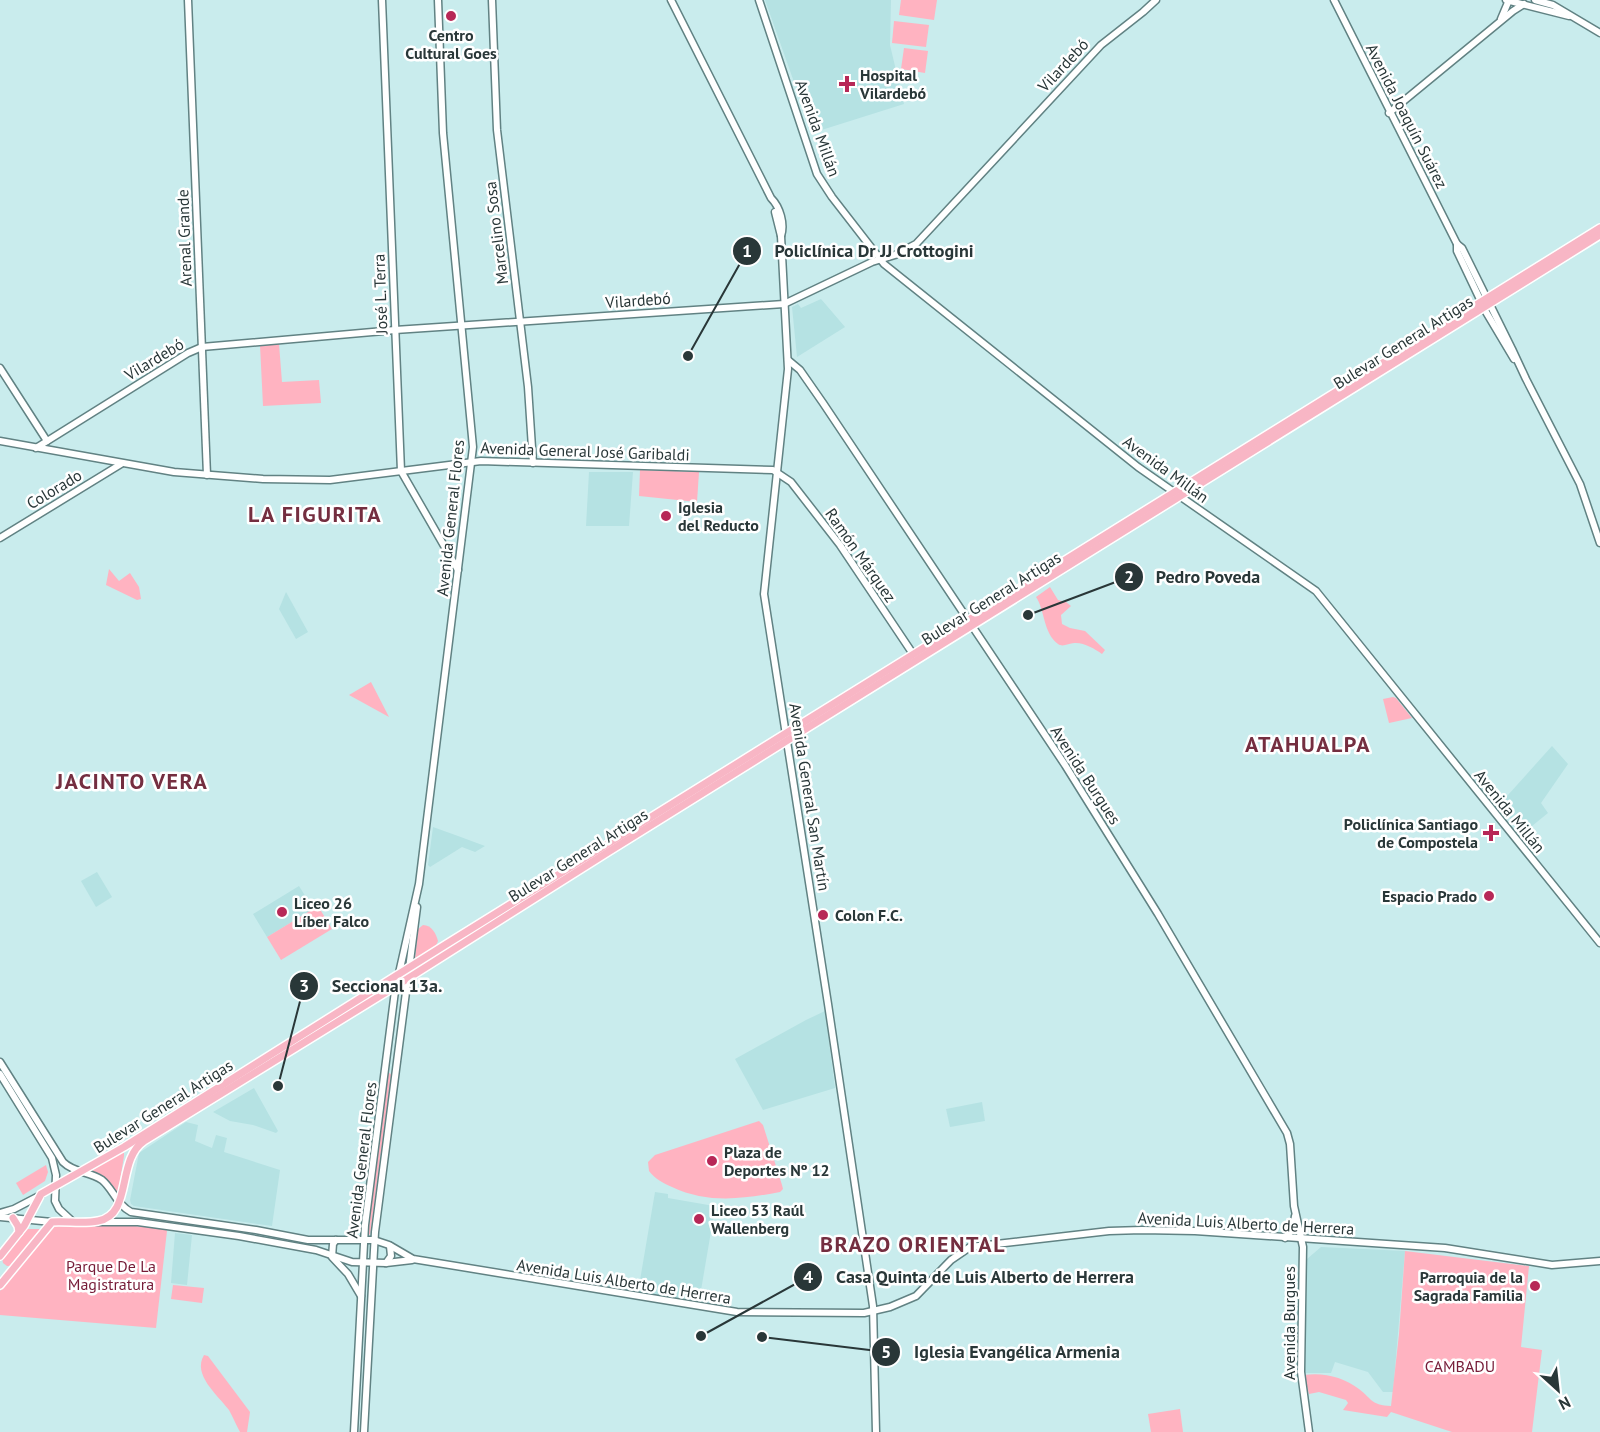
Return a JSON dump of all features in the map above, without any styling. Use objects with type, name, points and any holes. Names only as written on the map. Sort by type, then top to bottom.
[{"type":"main road","name":"Arenal Grande","points":[[188,0],[207,476]]},
{"type":"main road","name":"José L. Terra","points":[[382,0],[402,471],[458,571]]},
{"type":"main road","name":"Avenida General Flores","points":[[364,1432],[374,1240],[472,461],[473,441],[443,133],[438,0]]},
{"type":"main road","name":"Marcelino Sosa","points":[[492,0],[497,130],[528,387],[533,463]]},
{"type":"main road","name":"Avenida General San Martín","points":[[671,0],[781,216],[784,304],[789,360],[764,594],[873,1312],[876,1432]]},
{"type":"main road","name":"Avenida Millán","points":[[759,0],[817,174],[880,260],[1078,420],[1176,495],[1316,591],[1600,943]]},
{"type":"main road","name":"Vilardebó","points":[[36,448],[202,346],[395,330],[784,304],[915,244],[1101,45],[1156,0]]},
{"type":"main road","name":"Avenida Joaquín Suárez","points":[[1334,0],[1338,12],[1457,244],[1460,258],[1512,349],[1580,484],[1600,543]]},
{"type":"main road","points":[[1510,0],[1569,16],[1600,33]]},
{"type":"main road","points":[[1509,15],[1510,0]]},
{"type":"main road","points":[[1499,22],[1510,0]]},
{"type":"main road","points":[[1535,0],[1558,4],[1569,16]]},
{"type":"main road","points":[[1389,113],[1524,4]]},
{"type":"main road","name":"Bulevar General Artigas","points":[[120,1202],[130,1158],[135,1147],[369,1003],[445,945],[970,624],[1485,303],[1600,228]]},
{"type":"main road","name":"Bulevar General Artigas","points":[[1485,303],[1600,235]]},
{"type":"main road","name":"Avenida Burgues","points":[[789,360],[801,373],[1065,765],[1284,1127],[1290,1144],[1296,1214],[1302,1240],[1301,1372],[1310,1432]]},
{"type":"main road","points":[[0,368],[47,441]]},
{"type":"main road","points":[[788,369],[801,373]]},
{"type":"main road","name":"Avenida General José Garibaldi","points":[[0,441],[207,476],[330,480],[472,461],[773,470],[777,472]]},
{"type":"main road","name":"Colorado","points":[[0,538],[122,463]]},
{"type":"main road","name":"Ramón Márquez","points":[[777,472],[791,482],[840,545],[915,658]]},
{"type":"main road","name":"Bulevar General Artigas","points":[[55,1186],[83,1172],[409,973],[786,737]]},
{"type":"main road","name":"Avenida General Flores","points":[[354,1432],[364,1239],[397,980],[417,894]]},
{"type":"main road","name":"Bulevar General Artigas","points":[[0,1062],[63,1162],[71,1169],[83,1172]]},
{"type":"main road","points":[[0,1074],[52,1158],[55,1167],[56,1203],[63,1214],[72,1221]]},
{"type":"main road","points":[[83,1172],[105,1182],[120,1202],[111,1215],[96,1222]]},
{"type":"main road","name":"Avenida Luis Alberto de Herrera","points":[[0,1215],[55,1186]]},
{"type":"main road","points":[[0,1256],[28,1219],[41,1194]]},
{"type":"main road","name":"Avenida Luis Alberto de Herrera","points":[[120,1202],[124,1208],[133,1212],[308,1240],[374,1240],[413,1259]]},
{"type":"main road","name":"Avenida Burgues","points":[[1285,1238],[1293,1229],[1296,1214]]},
{"type":"main road","name":"Avenida Luis Alberto de Herrera","points":[[0,1215],[52,1222],[138,1222],[239,1236],[316,1250],[352,1262],[386,1263],[413,1259],[729,1311],[776,1314],[873,1312],[916,1296],[959,1253],[975,1246],[1124,1230],[1195,1231],[1445,1248],[1552,1265],[1600,1261]]},
{"type":"main road","points":[[13,1218],[19,1232]]},
{"type":"main road","points":[[0,1286],[52,1222]]},
{"type":"main road","points":[[336,1240],[333,1244],[332,1257],[348,1274],[361,1296]]},
{"type":"main road","points":[[386,1263],[391,1256],[390,1246]]},
{"type":"shaded area","name":"Hospital Vilardebó","points":[[765,0],[891,0],[890,45],[904,104],[812,133]]},
{"type":"shaded area","points":[[821,299],[845,327],[797,357],[792,307],[798,304],[801,308]]},
{"type":"shaded area","points":[[589,472],[633,472],[629,526],[586,526]]},
{"type":"shaded area","points":[[286,592],[308,632],[296,639],[279,609]]},
{"type":"shaded area","points":[[1552,746],[1568,764],[1541,803],[1548,813],[1522,834],[1499,805]]},
{"type":"shaded area","points":[[433,827],[485,846],[475,852],[462,847],[430,867],[428,865]]},
{"type":"shaded area","points":[[97,872],[112,897],[96,907],[81,881]]},
{"type":"shaded area","name":"Liceo 26 Líber Falco","points":[[299,886],[309,902],[314,899],[318,906],[267,937],[253,914]]},
{"type":"shaded area","points":[[825,1011],[835,1088],[763,1110],[735,1059]]},
{"type":"shaded area","points":[[254,1088],[278,1131],[276,1133],[253,1125],[230,1121],[213,1112]]},
{"type":"shaded area","points":[[982,1102],[985,1121],[950,1127],[946,1109]]},
{"type":"shaded area","points":[[186,1122],[198,1125],[195,1141],[212,1148],[216,1135],[227,1138],[224,1152],[280,1170],[272,1226],[131,1204],[139,1153]]},
{"type":"shaded area","points":[[655,1192],[668,1194],[668,1198],[715,1208],[699,1302],[638,1292]]},
{"type":"shaded area","points":[[175,1233],[192,1235],[187,1285],[171,1283]]},
{"type":"shaded area","points":[[1321,1247],[1405,1251],[1393,1392],[1383,1392],[1368,1372],[1335,1362],[1331,1373],[1305,1373],[1307,1259]]},
{"type":"green space","points":[[901,0],[937,0],[934,20],[899,15]]},
{"type":"green space","points":[[894,21],[929,25],[926,47],[892,43]]},
{"type":"green space","points":[[904,48],[928,51],[925,73],[901,69]]},
{"type":"green space","points":[[279,344],[282,382],[319,380],[321,403],[263,406],[260,345]]},
{"type":"green space","points":[[640,470],[699,472],[697,502],[639,496]]},
{"type":"green space","points":[[109,569],[119,581],[130,573],[139,587],[141,599],[137,600],[106,585]]},
{"type":"green space","points":[[1050,587],[1058,600],[1071,606],[1061,615],[1062,624],[1085,631],[1105,650],[1102,654],[1083,644],[1060,645],[1053,639],[1036,597]]},
{"type":"green space","points":[[371,682],[389,717],[349,695]]},
{"type":"green space","points":[[1393,697],[1412,718],[1389,723],[1383,699]]},
{"type":"green space","points":[[318,906],[332,929],[281,960],[267,937]]},
{"type":"green space","points":[[423,925],[431,928],[438,941],[435,948],[415,959],[418,929]]},
{"type":"green space","points":[[390,1073],[370,1235],[368,1233],[387,1074]]},
{"type":"green space","name":"Plaza de Deportes Nº 12","points":[[759,1121],[763,1125],[782,1185],[783,1189],[780,1192],[739,1198],[699,1196],[665,1184],[649,1171],[648,1162],[655,1155]]},
{"type":"green space","points":[[120,1152],[124,1153],[124,1156],[118,1193],[102,1176],[92,1170]]},
{"type":"green space","points":[[46,1165],[48,1172],[45,1181],[23,1195],[16,1183]]},
{"type":"green space","name":"Parque De La Magistratura","points":[[56,1224],[135,1226],[167,1231],[156,1328],[0,1315],[0,1291]]},
{"type":"green space","points":[[26,1229],[41,1229],[11,1266],[7,1266],[3,1263],[2,1258]]},
{"type":"green space","name":"CAMBADU","points":[[1405,1251],[1529,1266],[1521,1347],[1542,1350],[1532,1432],[1452,1432],[1391,1412],[1387,1417],[1343,1410],[1348,1403],[1346,1400],[1319,1392],[1309,1394],[1304,1375],[1326,1375],[1353,1385],[1376,1403],[1391,1406]]},
{"type":"green space","points":[[173,1285],[204,1288],[202,1303],[171,1299]]},
{"type":"green space","points":[[204,1355],[208,1356],[250,1412],[247,1432],[240,1432],[229,1410],[204,1377],[201,1362]]},
{"type":"green space","points":[[1180,1409],[1183,1432],[1151,1432],[1148,1414]]},
{"type":"place","name":"Centro Cultural Goes","points":[[451,16]]},
{"type":"place","name":"Hospital Vilardebó","points":[[847,84]]},
{"type":"place","name":"Policlínica Dr JJ Crottogini","points":[[688,356]]},
{"type":"place","name":"Iglesia del Reducto","points":[[666,516]]},
{"type":"place","name":"Pedro Poveda","points":[[1028,615]]},
{"type":"place","name":"Policlínica Santiago de Compostela","points":[[1491,833]]},
{"type":"place","name":"Espacio Prado","points":[[1489,896]]},
{"type":"place","name":"Liceo 26 Líber Falco","points":[[282,912]]},
{"type":"place","name":"Colon F.C.","points":[[823,915]]},
{"type":"place","name":"Seccional 13a.","points":[[278,1086]]},
{"type":"place","name":"Plaza de Deportes Nº 12","points":[[712,1161]]},
{"type":"place","name":"Liceo 53 Raúl Wallenberg","points":[[699,1219]]},
{"type":"place","name":"Parroquia de la Sagrada Familia","points":[[1535,1286]]},
{"type":"place","name":"Casa Quinta de Luis Alberto de Herrera","points":[[701,1336]]},
{"type":"place","name":"Iglesia Evangélica Armenia","points":[[762,1337]]},
{"type":"district","name":"LA FIGURITA","points":[[315,514]]},
{"type":"district","name":"ATAHUALPA","points":[[1308,744]]},
{"type":"district","name":"JACINTO VERA","points":[[132,781]]},
{"type":"district","name":"BRAZO ORIENTAL","points":[[913,1244]]}]
